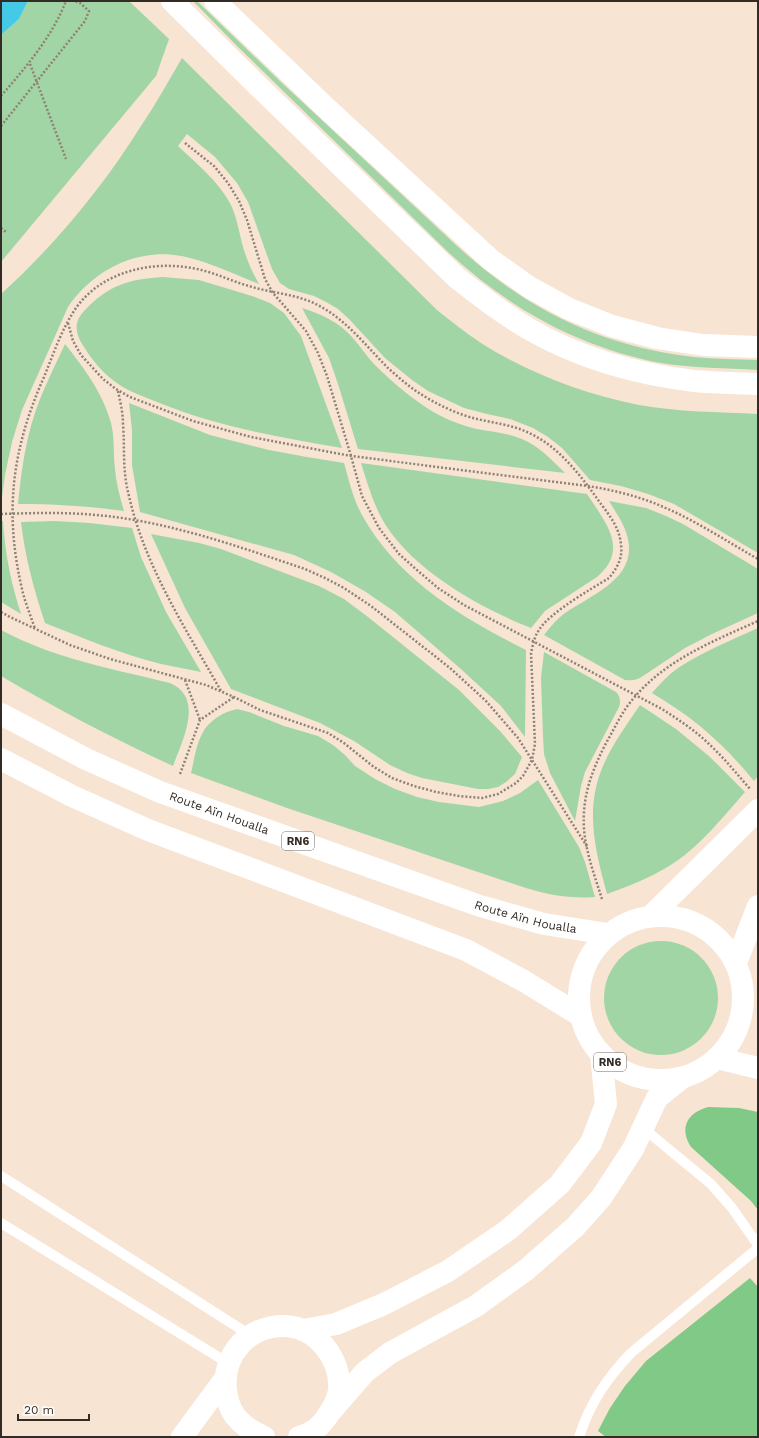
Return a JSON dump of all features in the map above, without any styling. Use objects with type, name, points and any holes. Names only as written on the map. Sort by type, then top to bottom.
[{"type":"main road","points":[[172,1],[457,278],[498,309],[529,329],[562,345],[610,364],[652,375],[696,381],[758,384]]},
{"type":"main road","points":[[215,1],[485,255],[529,287],[570,309],[612,326],[657,338],[703,345],[758,348]]},
{"type":"main road","name":"Route Aïn Houalla","points":[[1,714],[86,759],[160,792],[480,906],[544,924],[608,934]]},
{"type":"main road","points":[[1,759],[72,796],[148,830],[466,950],[524,981],[581,1016]]},
{"type":"main road","points":[[651,916],[756,802]]},
{"type":"main road","points":[[736,963],[758,906]]},
{"type":"main road","name":"RN6","points":[[651,916],[677,916],[701,926],[721,942],[736,963],[750,993],[733,1038],[717,1058],[701,1070],[682,1078],[662,1080],[640,1077],[619,1069],[602,1055],[588,1037],[581,1016],[578,993],[582,971],[592,951],[608,934],[628,922],[651,916]]},
{"type":"main road","points":[[303,1330],[336,1324],[384,1304],[448,1271],[508,1230],[560,1184],[591,1143],[606,1104],[602,1055]]},
{"type":"main road","points":[[717,1058],[758,1068]]},
{"type":"main road","points":[[299,1437],[304,1436],[320,1425],[365,1372],[390,1353],[476,1306],[526,1270],[575,1227],[601,1198],[633,1149],[657,1098],[682,1078]]},
{"type":"main road","points":[[182,1437],[226,1371],[237,1347],[250,1335],[267,1328],[285,1326],[303,1330],[319,1339],[330,1353],[338,1371],[339,1391],[332,1410]]},
{"type":"main road","points":[[226,1371],[226,1399],[234,1415],[248,1429],[264,1437]]},
{"type":"lane","points":[[580,1437],[590,1410],[601,1389],[615,1370],[632,1352],[758,1247],[732,1208],[711,1184],[643,1128]]},
{"type":"lane","points":[[1,1176],[250,1335]]},
{"type":"lane","points":[[1,1223],[226,1371]]},
{"type":"path","points":[[1,96],[30,64],[60,17],[66,1]]},
{"type":"path","points":[[1,126],[85,21],[89,11],[80,3],[75,1]]},
{"type":"path","points":[[30,64],[66,159]]},
{"type":"path","points":[[185,143],[214,166],[228,183],[239,201],[265,279],[273,293],[306,331],[318,353],[327,376],[352,456],[362,496],[383,535],[398,554],[438,588],[464,605],[662,709],[709,744],[729,764],[756,802]]},
{"type":"path","points":[[1,228],[6,232]]},
{"type":"path","points":[[1,612],[35,629],[70,645],[110,659],[206,685],[273,715],[328,733],[344,743],[374,767],[392,778],[436,792],[482,798],[508,789],[516,783],[526,772],[532,760],[535,744],[532,654],[534,641],[539,629],[547,619],[609,578],[616,570],[620,562],[622,552],[621,543],[619,533],[613,522],[588,486],[566,460],[541,439],[528,432],[475,419],[436,403],[418,392],[386,367],[357,334],[324,308],[309,301],[273,293],[193,269],[168,266],[149,267],[130,271],[112,278],[90,292],[81,302],[68,323],[37,392],[23,433],[16,464],[12,514],[15,554],[19,576],[35,629]]},
{"type":"path","points":[[68,323],[73,341],[81,355],[99,375],[118,390],[130,397],[164,411],[222,430],[251,437],[352,456],[588,486],[632,496],[662,507],[685,518],[758,559]]},
{"type":"path","points":[[118,390],[124,423],[124,472],[128,496],[136,521],[159,580],[221,692]]},
{"type":"path","points":[[1,514],[54,512],[96,515],[176,529],[285,562],[325,578],[344,588],[371,606],[468,684],[503,719],[518,738],[588,848]]},
{"type":"path","points":[[602,900],[584,830],[584,812],[586,794],[593,768],[617,722],[636,695],[659,674],[690,652],[758,621]]},
{"type":"path","points":[[185,679],[200,720]]},
{"type":"path","points":[[180,774],[200,720],[234,697]]},
{"type":"green space","points":[[28,1],[129,1],[169,39],[156,76],[1,262],[1,35],[19,19]]},
{"type":"green space","points":[[193,1],[197,1],[281,82],[456,245],[482,268],[509,288],[537,306],[595,334],[659,352],[718,359],[758,360],[758,370],[673,365],[631,356],[601,347],[573,336],[521,308],[496,291],[448,252],[237,46]]},
{"type":"green space","points":[[182,58],[437,310],[481,343],[537,373],[598,395],[639,405],[669,409],[758,414],[758,553],[674,504],[621,486],[590,480],[562,448],[533,428],[510,419],[464,408],[428,391],[412,380],[385,358],[338,309],[314,296],[289,289],[280,283],[272,269],[248,202],[237,183],[215,157],[187,134],[178,146],[213,180],[230,203],[236,219],[246,257],[259,284],[207,263],[172,255],[154,255],[121,263],[92,281],[79,293],[68,307],[22,410],[12,442],[5,475],[1,505],[1,294],[59,236],[94,193],[147,118]]},
{"type":"green space","points":[[163,277],[199,280],[252,296],[270,303],[284,313],[301,336],[342,448],[248,430],[202,418],[135,393],[119,385],[105,374],[90,357],[77,333],[77,324],[81,315],[94,301],[111,289],[140,279]]},
{"type":"green space","points":[[302,308],[323,316],[341,327],[352,337],[385,375],[430,410],[463,425],[522,439],[540,449],[565,473],[358,449],[329,358]]},
{"type":"green space","points":[[65,344],[92,381],[108,412],[113,434],[116,480],[124,511],[45,504],[18,504],[20,482],[28,437],[34,416],[48,380]]},
{"type":"green space","points":[[129,403],[210,435],[269,450],[344,463],[354,496],[362,515],[376,538],[393,559],[412,577],[455,610],[502,638],[526,650],[525,737],[501,706],[462,670],[395,612],[366,592],[331,572],[294,555],[140,512],[132,465],[132,430]]},
{"type":"green space","points":[[361,463],[587,494],[607,525],[613,546],[612,556],[607,567],[597,577],[545,611],[531,628],[511,620],[468,598],[427,569],[409,553],[393,536],[381,517],[372,497]]},
{"type":"green space","points":[[609,501],[646,508],[666,516],[683,524],[758,569],[758,613],[685,648],[641,677],[633,680],[625,680],[544,635],[562,615],[603,589],[623,570],[628,558],[629,544],[624,527]]},
{"type":"green space","points":[[1,521],[3,521],[5,545],[11,580],[21,614],[1,602]]},
{"type":"green space","points":[[55,521],[132,528],[141,557],[166,612],[201,672],[161,664],[131,655],[45,623],[30,573],[21,522]]},
{"type":"green space","points":[[151,534],[199,543],[221,549],[319,586],[344,599],[459,690],[500,731],[522,757],[515,774],[498,787],[488,789],[478,789],[422,778],[390,765],[354,741],[320,723],[231,689],[185,608]]},
{"type":"green space","points":[[758,628],[758,776],[754,781],[731,755],[707,732],[667,702],[652,693],[671,674],[687,662],[717,646]]},
{"type":"green space","points":[[1,630],[21,640],[62,655],[84,662],[170,683],[181,690],[189,709],[188,721],[173,766],[86,723],[1,676]]},
{"type":"green space","points":[[544,652],[616,692],[620,699],[619,707],[585,772],[575,821],[550,773],[544,754],[541,678]]},
{"type":"green space","points":[[640,705],[676,729],[710,757],[745,792],[710,832],[680,859],[647,878],[607,894],[599,863],[594,833],[593,818],[596,787],[601,771],[609,754]]},
{"type":"green space","points":[[237,709],[249,712],[284,726],[318,736],[333,745],[355,766],[375,779],[395,789],[417,797],[439,802],[479,807],[503,801],[520,793],[538,780],[579,847],[595,897],[560,896],[526,888],[287,808],[191,773],[198,743],[205,729],[216,718],[226,712]]},
{"type":"green space","points":[[661,941],[683,946],[701,958],[713,976],[718,998],[713,1020],[701,1038],[683,1050],[661,1055],[639,1050],[621,1038],[609,1020],[604,998],[609,976],[621,958],[639,946]]},
{"type":"green space","points":[[708,1107],[739,1108],[758,1112],[758,1210],[751,1201],[691,1147],[687,1140],[686,1128],[690,1117]]},
{"type":"green space","points":[[750,1278],[758,1287],[758,1437],[606,1437],[598,1431],[610,1408],[625,1386],[646,1361]]},
{"type":"water","points":[[1,1],[28,1],[19,19],[1,35]]}]
